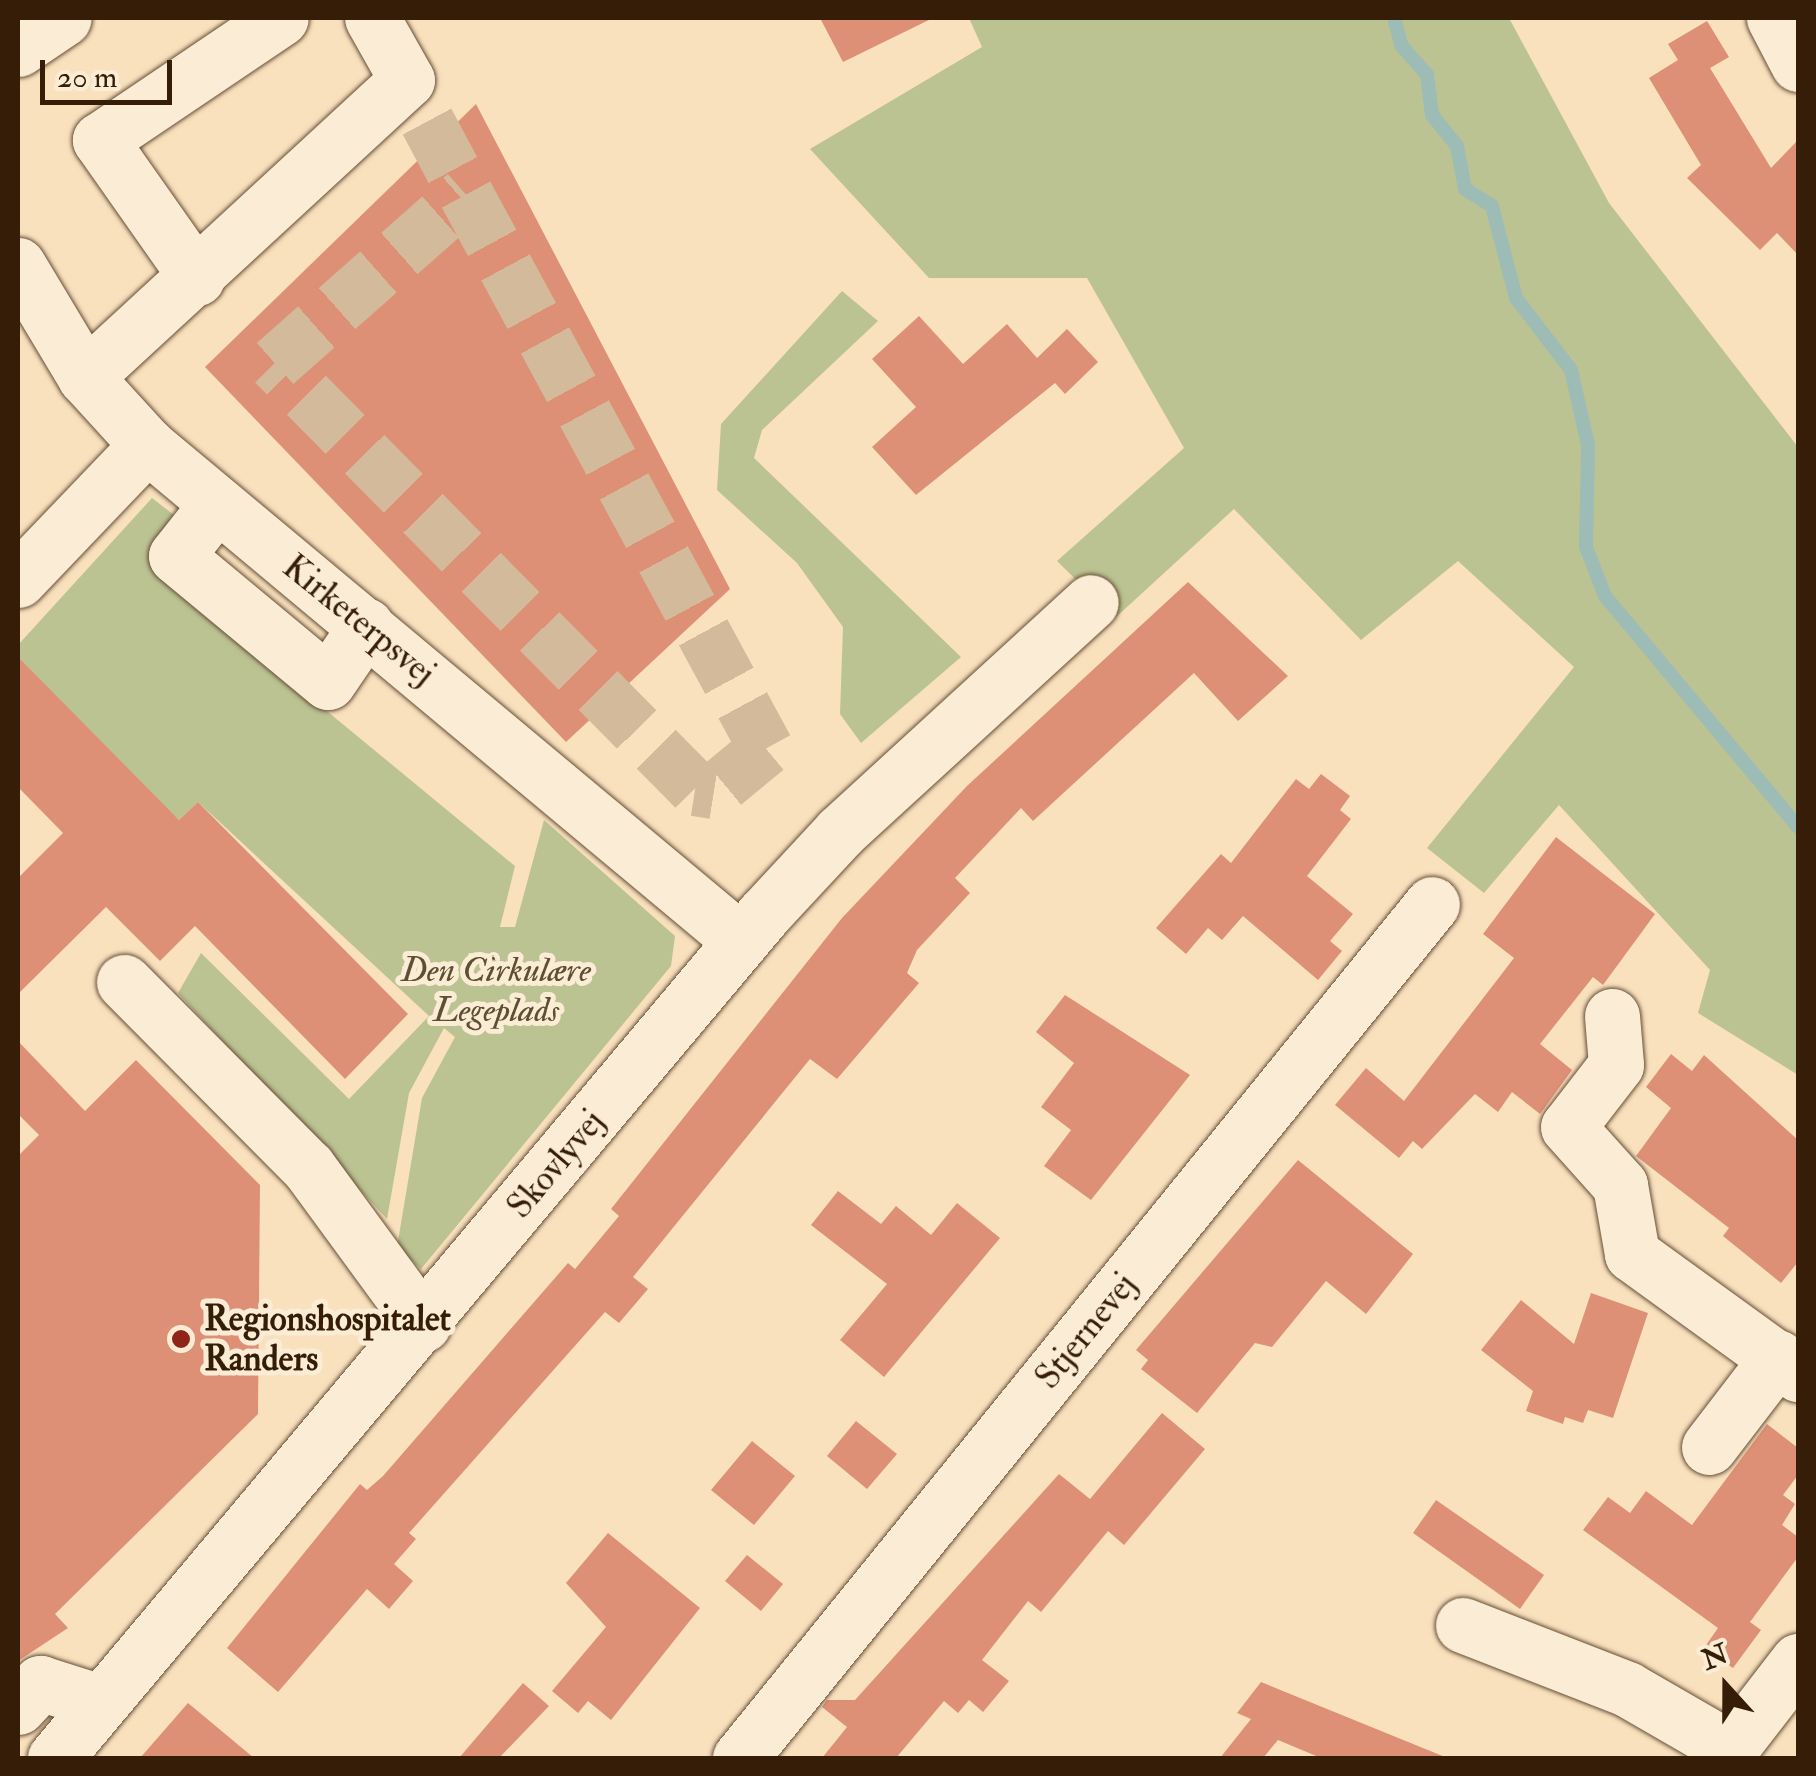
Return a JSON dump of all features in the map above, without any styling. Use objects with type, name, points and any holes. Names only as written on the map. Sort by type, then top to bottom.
[{"type":"street","points":[[18,50],[64,18]]},
{"type":"street","points":[[197,278],[100,140],[281,18]]},
{"type":"street","points":[[85,377],[197,278],[417,100],[372,18]]},
{"type":"street","points":[[1774,18],[1798,64]]},
{"type":"street","name":"Kirketerpsvej","points":[[18,265],[85,377],[147,445],[740,941]]},
{"type":"street","points":[[18,580],[147,445]]},
{"type":"street","name":"Skovlyvej","points":[[54,1758],[423,1324],[740,941],[840,832],[1092,602]]},
{"type":"street","name":"Stjernevej","points":[[740,1758],[1432,904]]},
{"type":"street","points":[[124,982],[308,1166],[423,1324]]},
{"type":"street","points":[[1612,1016],[1616,1064],[1568,1126],[1620,1185],[1632,1254],[1788,1366],[1710,1447]]},
{"type":"street","points":[[1464,1625],[1627,1688],[1727,1754],[1798,1661]]},
{"type":"street","points":[[18,1707],[40,1683],[100,1702]]},
{"type":"green space","points":[[969,18],[1509,18],[1609,203],[1798,447],[1798,1075],[1698,1013],[1710,970],[1559,805],[1484,893],[1427,848],[1574,667],[1458,561],[1361,640],[1234,509],[1115,618],[1057,561],[1184,448],[1087,278],[929,278],[810,149],[982,47]]},
{"type":"green space","points":[[842,291],[878,321],[762,430],[754,458],[961,657],[861,743],[840,714],[843,627],[797,563],[717,490],[721,424]]},
{"type":"green space","name":"Den Cirkulære Legeplads","points":[[152,498],[174,515],[169,581],[515,866],[500,927],[515,927],[544,820],[675,936],[671,966],[421,1269],[397,1247],[422,1098],[455,1037],[444,1028],[409,1093],[387,1219],[178,993],[201,953],[349,1099],[429,1016],[198,802],[179,820],[18,666],[18,645]]},
{"type":"building","points":[[820,18],[933,18],[843,62]]},
{"type":"building","points":[[1707,21],[1729,57],[1710,68],[1771,168],[1798,140],[1798,255],[1777,233],[1760,250],[1687,178],[1701,165],[1649,78],[1678,60],[1668,44]]},
{"type":"building","points":[[476,104],[730,589],[566,742],[205,367]]},
{"type":"building","points":[[919,316],[963,364],[1007,324],[1037,358],[1067,329],[1098,362],[1065,394],[1055,383],[916,495],[872,447],[916,407],[872,359]]},
{"type":"building","points":[[1188,582],[1288,676],[1238,721],[1194,673],[1033,821],[1021,808],[955,878],[970,893],[917,950],[907,973],[919,983],[837,1079],[810,1059],[633,1277],[648,1289],[619,1323],[605,1312],[409,1533],[416,1539],[394,1564],[413,1581],[389,1609],[367,1589],[278,1692],[227,1648],[360,1484],[367,1490],[383,1476],[568,1263],[575,1269],[619,1216],[611,1209],[842,918],[967,786]]},
{"type":"building","points":[[18,657],[179,820],[198,802],[408,1014],[345,1079],[195,926],[160,961],[106,907],[18,994],[18,878],[63,833],[18,787]]},
{"type":"building","points":[[1321,774],[1350,796],[1340,810],[1351,819],[1307,876],[1353,914],[1330,941],[1342,951],[1318,980],[1243,916],[1222,940],[1208,928],[1186,954],[1156,928],[1221,854],[1231,863],[1296,779],[1309,789]]},
{"type":"building","points":[[1556,837],[1655,914],[1603,985],[1593,977],[1540,1044],[1572,1070],[1540,1114],[1512,1092],[1498,1112],[1475,1094],[1422,1149],[1413,1141],[1399,1158],[1335,1105],[1366,1068],[1404,1101],[1514,958],[1483,934]]},
{"type":"building","points":[[1065,995],[1190,1075],[1091,1200],[1044,1166],[1071,1130],[1041,1107],[1074,1063],[1036,1032]]},
{"type":"building","points":[[18,1041],[85,1111],[136,1060],[260,1185],[258,1414],[55,1614],[68,1628],[18,1661],[18,1156],[39,1135],[18,1114]]},
{"type":"building","points":[[1671,1054],[1692,1071],[1704,1055],[1798,1140],[1798,1262],[1781,1283],[1723,1236],[1729,1228],[1636,1156],[1671,1108],[1646,1087]]},
{"type":"building","points":[[1298,1160],[1413,1254],[1366,1314],[1326,1281],[1272,1347],[1255,1343],[1197,1413],[1141,1369],[1148,1360],[1136,1350]]},
{"type":"building","points":[[838,1191],[881,1224],[896,1206],[931,1235],[957,1203],[1000,1238],[884,1377],[840,1340],[887,1284],[811,1225]]},
{"type":"building","points":[[1591,1293],[1648,1313],[1613,1418],[1588,1410],[1583,1423],[1565,1417],[1563,1424],[1526,1411],[1533,1391],[1481,1350],[1521,1300],[1574,1344]]},
{"type":"building","points":[[1162,1413],[1205,1449],[1124,1545],[1108,1531],[1041,1612],[1028,1601],[982,1660],[1009,1681],[983,1712],[969,1700],[958,1713],[944,1701],[896,1758],[822,1758],[847,1727],[822,1707],[827,1700],[855,1700],[1059,1474],[1090,1499]]},
{"type":"building","points":[[856,1421],[897,1454],[867,1489],[827,1456]]},
{"type":"building","points":[[1767,1424],[1798,1448],[1798,1475],[1783,1495],[1795,1504],[1782,1525],[1798,1537],[1798,1557],[1750,1622],[1761,1630],[1733,1668],[1704,1648],[1718,1628],[1583,1530],[1608,1497],[1630,1513],[1646,1491],[1692,1525]]},
{"type":"building","points":[[752,1441],[795,1476],[754,1525],[711,1490]]},
{"type":"building","points":[[1436,1500],[1544,1575],[1520,1609],[1413,1533]]},
{"type":"building","points":[[608,1533],[700,1608],[611,1720],[588,1701],[578,1713],[552,1691],[606,1627],[566,1583]]},
{"type":"building","points":[[747,1555],[783,1584],[761,1611],[725,1581]]},
{"type":"building","points":[[1261,1682],[1445,1757],[1321,1758],[1278,1740],[1263,1758],[1220,1758],[1251,1719],[1237,1713]]},
{"type":"building","points":[[523,1683],[549,1706],[499,1758],[459,1758]]},
{"type":"building","points":[[188,1703],[254,1758],[140,1758]]},
{"type":"waterway","points":[[1394,18],[1401,45],[1427,75],[1432,115],[1457,146],[1465,189],[1492,206],[1516,298],[1571,370],[1588,445],[1586,547],[1605,596],[1798,827]]},
{"type":"tunnel","points":[[427,121],[466,194]]},
{"type":"tunnel","points":[[466,194],[766,748],[714,791],[695,788],[275,363],[466,194]]},
{"type":"place","name":"Regionshospitalet Randers","points":[[181,1339]]}]
